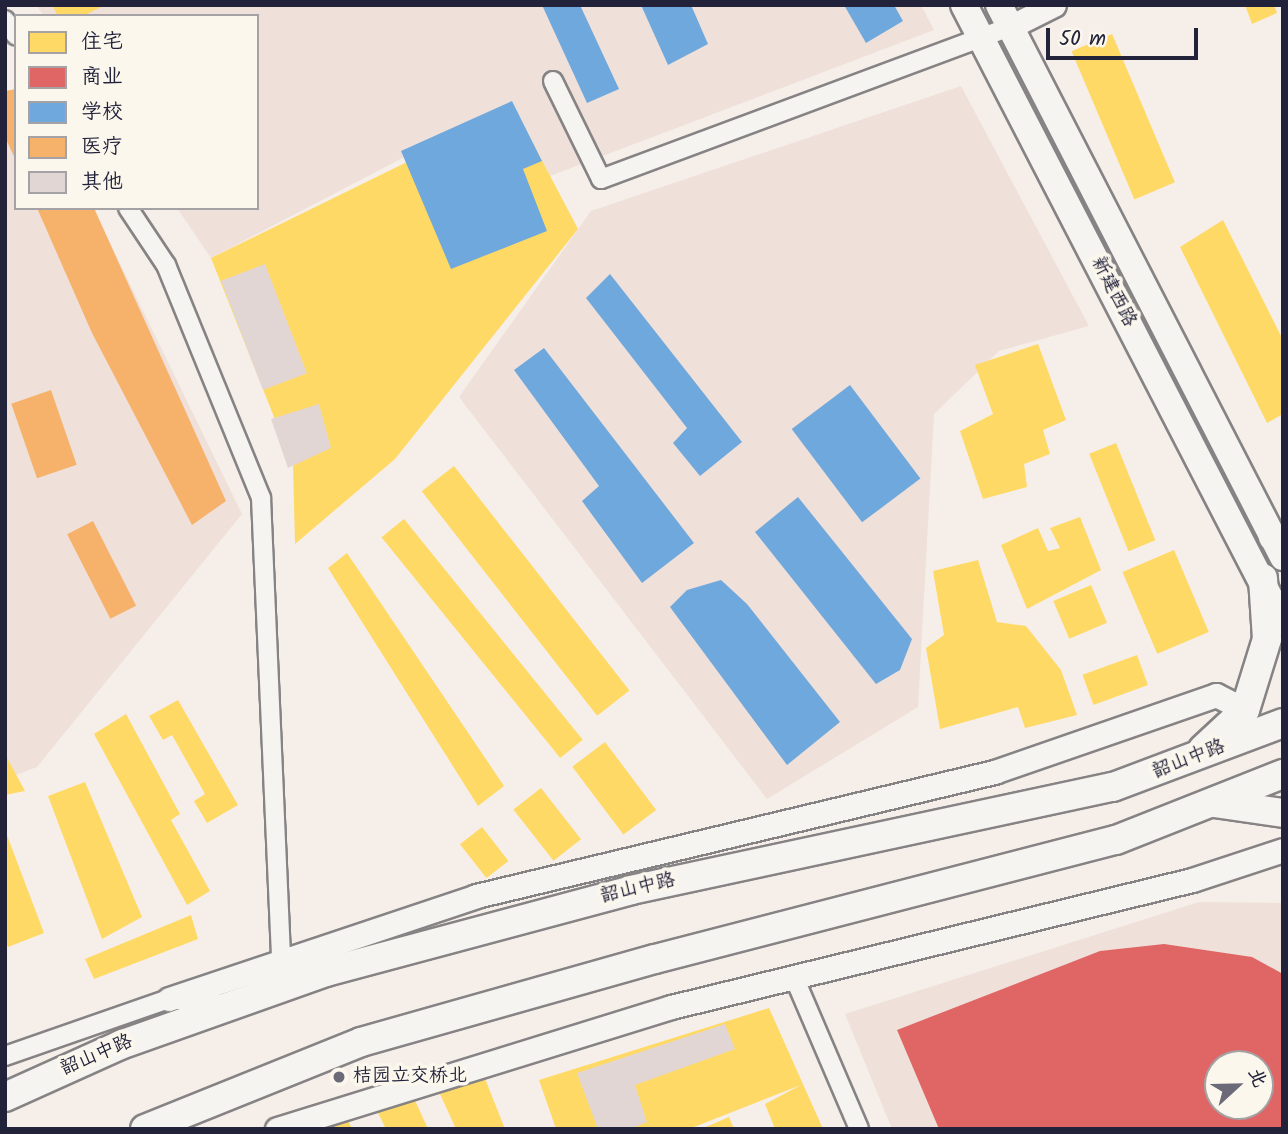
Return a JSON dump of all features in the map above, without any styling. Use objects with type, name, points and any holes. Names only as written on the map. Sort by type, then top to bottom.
[{"type":"main road","name":"新建西路","points":[[964,5],[1263,578],[1283,623]]},
{"type":"main road","name":"新建西路","points":[[1004,16],[1279,547]]},
{"type":"main road","points":[[1189,762],[1245,710],[1267,639],[1263,578]]},
{"type":"main road","name":"韶山中路","points":[[5,1097],[120,1045],[283,987],[631,890],[1112,787],[1189,762],[1283,723]]},
{"type":"main road","points":[[154,1127],[361,1042],[655,959],[1116,840],[1283,774]]},
{"type":"main road","points":[[1212,802],[1283,813]]},
{"type":"street","points":[[552,81],[601,179],[981,38],[1004,16],[1054,5]]},
{"type":"street","points":[[129,210],[166,265],[261,498],[283,987]]},
{"type":"street","points":[[5,1056],[282,958],[476,896],[994,772],[1216,695],[1245,710]]},
{"type":"street","points":[[277,1129],[671,1007],[1192,880],[1283,850]]},
{"type":"street","points":[[794,977],[859,1129]]},
{"type":"street","points":[[169,999],[232,1005]]},
{"type":"shaded area","points":[[36,5],[921,5],[934,30],[550,176],[512,101],[211,258],[178,210],[259,210],[259,14],[43,14]]},
{"type":"shaded area","points":[[961,86],[1089,326],[999,351],[934,414],[918,707],[767,799],[459,397],[591,211]]},
{"type":"shaded area","points":[[14,91],[14,210],[94,210],[242,514],[37,767],[5,779],[5,93]]},
{"type":"shaded area","points":[[1199,902],[1283,903],[1283,1129],[892,1129],[845,1014]]},
{"type":"building: 住宅","points":[[52,5],[105,5],[87,14],[57,14]]},
{"type":"building: 住宅","points":[[1245,5],[1274,5],[1277,13],[1252,24]]},
{"type":"building: 住宅","points":[[1112,34],[1175,182],[1134,199],[1071,51]]},
{"type":"building: 住宅","points":[[515,109],[578,229],[395,459],[295,544],[293,465],[211,258]]},
{"type":"building: 住宅","points":[[1223,220],[1283,340],[1283,414],[1267,423],[1180,247]]},
{"type":"building: 住宅","points":[[1038,344],[1066,420],[1043,430],[1050,454],[1024,464],[1027,487],[983,499],[960,431],[993,414],[975,365]]},
{"type":"building: 住宅","points":[[1116,443],[1155,540],[1128,551],[1089,454]]},
{"type":"building: 住宅","points":[[454,466],[629,691],[597,716],[422,491]]},
{"type":"building: 住宅","points":[[1080,517],[1101,570],[1027,609],[1001,545],[1038,528],[1048,551],[1060,548],[1050,528]]},
{"type":"building: 住宅","points":[[404,519],[583,740],[560,758],[381,537]]},
{"type":"building: 住宅","points":[[1174,550],[1209,632],[1157,654],[1122,572]]},
{"type":"building: 住宅","points":[[347,553],[504,786],[478,806],[328,568]]},
{"type":"building: 住宅","points":[[978,560],[997,622],[1026,626],[1061,670],[1077,715],[1025,728],[1018,707],[940,729],[926,648],[944,635],[933,571]]},
{"type":"building: 住宅","points":[[1091,585],[1107,623],[1069,639],[1053,601]]},
{"type":"building: 住宅","points":[[1137,655],[1148,685],[1093,705],[1082,675]]},
{"type":"building: 住宅","points":[[178,700],[238,805],[207,823],[194,801],[205,794],[172,735],[163,740],[149,716]]},
{"type":"building: 住宅","points":[[126,714],[180,814],[171,820],[210,891],[187,905],[94,734]]},
{"type":"building: 住宅","points":[[605,742],[656,810],[623,835],[572,767]]},
{"type":"building: 住宅","points":[[5,754],[25,791],[5,795]]},
{"type":"building: 住宅","points":[[85,782],[142,917],[102,939],[48,796]]},
{"type":"building: 住宅","points":[[541,788],[581,839],[553,861],[513,810]]},
{"type":"building: 住宅","points":[[482,827],[508,861],[486,878],[460,844]]},
{"type":"building: 住宅","points":[[5,830],[44,933],[8,947],[5,940]]},
{"type":"building: 住宅","points":[[191,915],[198,939],[94,979],[85,959]]},
{"type":"building: 住宅","points":[[769,1008],[823,1129],[775,1129],[765,1104],[801,1085],[689,1129],[556,1129],[539,1080]]},
{"type":"building: 住宅","points":[[484,1076],[505,1129],[456,1129],[440,1094]]},
{"type":"building: 住宅","points":[[413,1096],[428,1129],[386,1129],[377,1111]]},
{"type":"building: 住宅","points":[[346,1115],[352,1129],[315,1129]]},
{"type":"building: 住宅","points":[[729,1117],[734,1129],[701,1129]]},
{"type":"building: 商业","points":[[1164,944],[1252,957],[1283,974],[1283,1129],[939,1129],[897,1030],[1100,951]]},
{"type":"building: 学校","points":[[542,5],[580,5],[619,89],[587,103]]},
{"type":"building: 学校","points":[[641,5],[691,5],[708,44],[668,65]]},
{"type":"building: 学校","points":[[844,5],[894,5],[903,21],[866,43]]},
{"type":"building: 学校","points":[[512,101],[542,161],[523,169],[547,231],[451,269],[401,151]]},
{"type":"building: 学校","points":[[610,274],[742,442],[700,476],[673,443],[687,428],[586,298]]},
{"type":"building: 学校","points":[[544,348],[694,543],[642,583],[582,501],[599,486],[514,370]]},
{"type":"building: 学校","points":[[850,385],[920,478],[862,522],[792,429]]},
{"type":"building: 学校","points":[[798,497],[912,639],[900,670],[876,684],[755,532]]},
{"type":"building: 学校","points":[[721,580],[747,604],[840,722],[787,765],[670,607],[687,590]]},
{"type":"building: 医疗","points":[[14,89],[14,157],[5,137],[5,91]]},
{"type":"building: 医疗","points":[[38,210],[95,210],[226,501],[192,525],[92,333]]},
{"type":"building: 医疗","points":[[51,390],[77,465],[37,478],[11,404]]},
{"type":"building: 医疗","points":[[93,521],[136,606],[110,619],[67,534]]},
{"type":"building: 其他","points":[[265,264],[307,373],[263,390],[221,281]]},
{"type":"building: 其他","points":[[319,404],[331,448],[288,468],[271,419]]},
{"type":"building: 其他","points":[[725,1024],[735,1049],[635,1085],[647,1122],[630,1129],[598,1129],[577,1073]]},
{"type":"place","name":"桔园立交桥北","points":[[339,1077]]}]
